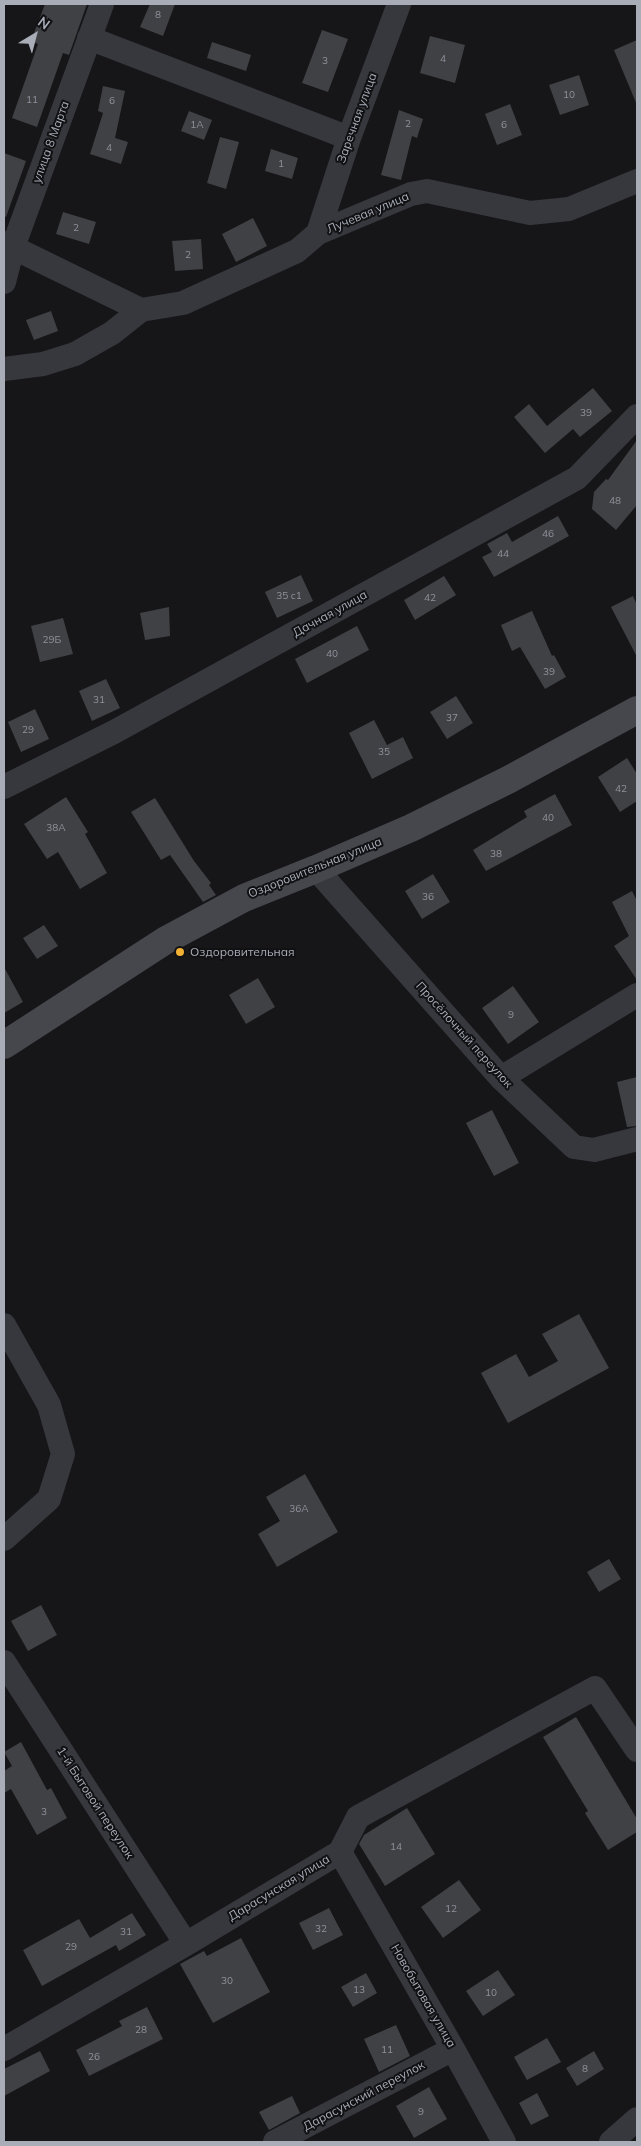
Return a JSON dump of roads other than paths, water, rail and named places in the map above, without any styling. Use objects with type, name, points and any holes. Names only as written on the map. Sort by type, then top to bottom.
[{"type":"street","name":"улица 8 Марта","points":[[4,282],[8,245],[102,4]]},
{"type":"street","name":"Заречная улица","points":[[318,233],[349,138],[399,4]]},
{"type":"street","points":[[89,38],[349,138]]},
{"type":"street","name":"Лучевая улица","points":[[141,310],[183,303],[297,251],[318,233],[410,194],[426,191],[530,213],[569,209],[637,181]]},
{"type":"street","points":[[4,369],[43,364],[75,354],[112,333],[141,310],[8,245]]},
{"type":"street","name":"Дачная улица","points":[[4,787],[114,732],[577,478],[637,416]]},
{"type":"street","name":"Оздоровительная улица","points":[[4,1045],[166,940],[244,898],[316,870],[411,828],[508,780],[637,710]]},
{"type":"street","name":"Просёлочный переулок","points":[[316,870],[501,1078],[574,1147],[594,1150],[637,1139]]},
{"type":"street","points":[[501,1078],[637,995]]},
{"type":"street","points":[[4,1325],[49,1405],[63,1454],[49,1499],[4,1539]]},
{"type":"street","name":"1-й Бытовой переулок","points":[[4,1662],[186,1944]]},
{"type":"street","name":"Дарасунская улица","points":[[4,2048],[186,1944],[340,1852],[358,1817],[595,1688],[637,1750]]},
{"type":"street","name":"Новобытовая улица","points":[[340,1852],[504,2142]]},
{"type":"street","name":"Дарасунский переулок","points":[[275,2142],[453,2049]]},
{"type":"street","points":[[611,2142],[637,2119]]},
{"type":"place","name":"Оздоровительная","points":[[180,952]]}]
